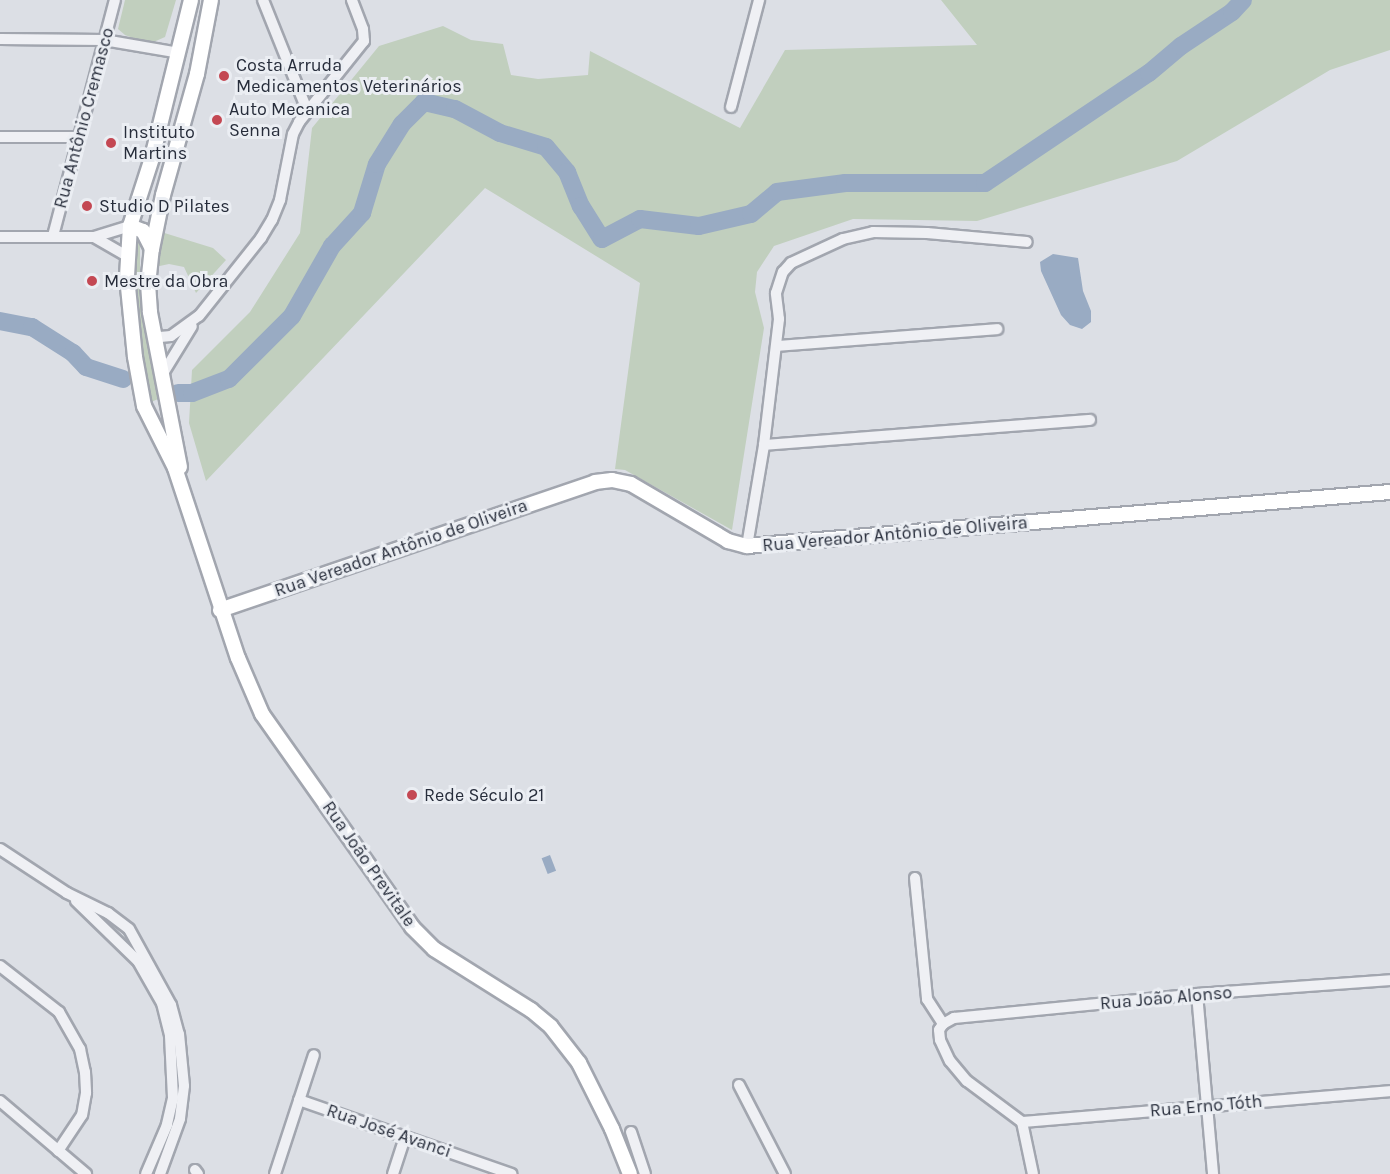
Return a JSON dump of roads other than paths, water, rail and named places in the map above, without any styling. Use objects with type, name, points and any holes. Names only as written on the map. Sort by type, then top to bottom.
[{"type":"main road","name":"Rua João Previtale","points":[[191,0],[152,158],[130,226],[128,257],[135,357],[144,406],[175,468],[220,610],[262,714],[393,903],[434,949],[531,1010],[552,1027],[590,1082],[630,1174]]},
{"type":"main road","name":"Rua João Previtale","points":[[185,496],[153,334],[148,285],[152,249],[163,195],[197,74],[211,0]]},
{"type":"main road","points":[[130,226],[144,231],[152,249]]},
{"type":"main road","points":[[144,406],[156,413],[168,404]]},
{"type":"main road","name":"Rua Vereador Antônio de Oliveira","points":[[220,610],[604,481],[631,484],[728,541],[747,546],[1390,492]]},
{"type":"street","name":"Rua Antônio Cremasco","points":[[53,236],[115,0]]},
{"type":"street","points":[[263,0],[307,110]]},
{"type":"street","points":[[162,375],[177,348],[261,238],[272,220],[280,201],[293,135],[307,110],[360,49],[364,41],[363,29],[352,0]]},
{"type":"street","points":[[731,107],[759,0]]},
{"type":"street","points":[[0,39],[104,40],[179,53]]},
{"type":"street","points":[[0,137],[78,137]]},
{"type":"street","points":[[0,237],[94,237],[130,226]]},
{"type":"street","points":[[747,546],[764,445],[777,346],[779,319],[776,293],[783,272],[792,263],[843,239],[873,232],[927,233],[1027,242]]},
{"type":"street","points":[[94,237],[128,257]]},
{"type":"street","points":[[153,334],[160,337],[171,336],[200,316]]},
{"type":"street","points":[[777,346],[997,329]]},
{"type":"street","points":[[764,445],[1090,420]]},
{"type":"street","points":[[0,849],[67,893],[108,913],[129,929],[171,1005],[179,1034],[184,1086],[180,1119],[160,1174]]},
{"type":"street","points":[[915,878],[927,999],[943,1024],[939,1030],[940,1040],[950,1061],[967,1082],[1022,1122],[1033,1174]]},
{"type":"street","points":[[67,893],[138,961],[162,1003],[170,1036],[172,1098],[167,1125],[146,1174]]},
{"type":"street","points":[[0,966],[59,1012],[80,1049],[85,1082],[82,1115],[58,1151]]},
{"type":"street","name":"Rua João Alonso","points":[[943,1024],[954,1018],[1197,994],[1390,980]]},
{"type":"street","points":[[1197,994],[1213,1174]]},
{"type":"street","points":[[275,1174],[314,1055]]},
{"type":"street","points":[[739,1085],[786,1174]]},
{"type":"street","name":"Rua Erno Tóth","points":[[1022,1122],[1390,1091]]},
{"type":"street","name":"Rua José Avanci","points":[[299,1100],[512,1174]]},
{"type":"street","points":[[0,1101],[86,1174]]},
{"type":"street","points":[[630,1132],[645,1174]]},
{"type":"street","points":[[393,1174],[405,1138]]},
{"type":"water","points":[[1053,254],[1078,258],[1083,291],[1091,311],[1091,322],[1082,329],[1070,325],[1061,315],[1041,271],[1040,262]]},
{"type":"water","points":[[550,855],[556,871],[548,874],[542,858]]},
{"type":"waterway","points":[[178,393],[192,393],[229,379],[292,316],[332,246],[362,213],[377,164],[402,124],[424,102],[455,109],[500,133],[546,147],[567,172],[581,206],[602,239],[640,219],[699,226],[751,214],[777,192],[845,183],[985,183],[1149,73],[1181,46],[1232,12],[1243,0]]},
{"type":"waterway","points":[[0,321],[32,327],[73,353],[86,367],[123,379]]},
{"type":"place","name":"Costa Arruda Medicamentos Veterinários","points":[[224,76]]},
{"type":"place","name":"Auto Mecanica Senna","points":[[217,120]]},
{"type":"place","name":"Instituto Martins","points":[[111,143]]},
{"type":"place","name":"Studio D Pilates","points":[[87,206]]},
{"type":"place","name":"Mestre da Obra","points":[[92,281]]},
{"type":"place","name":"Rede Século 21","points":[[412,795]]}]
